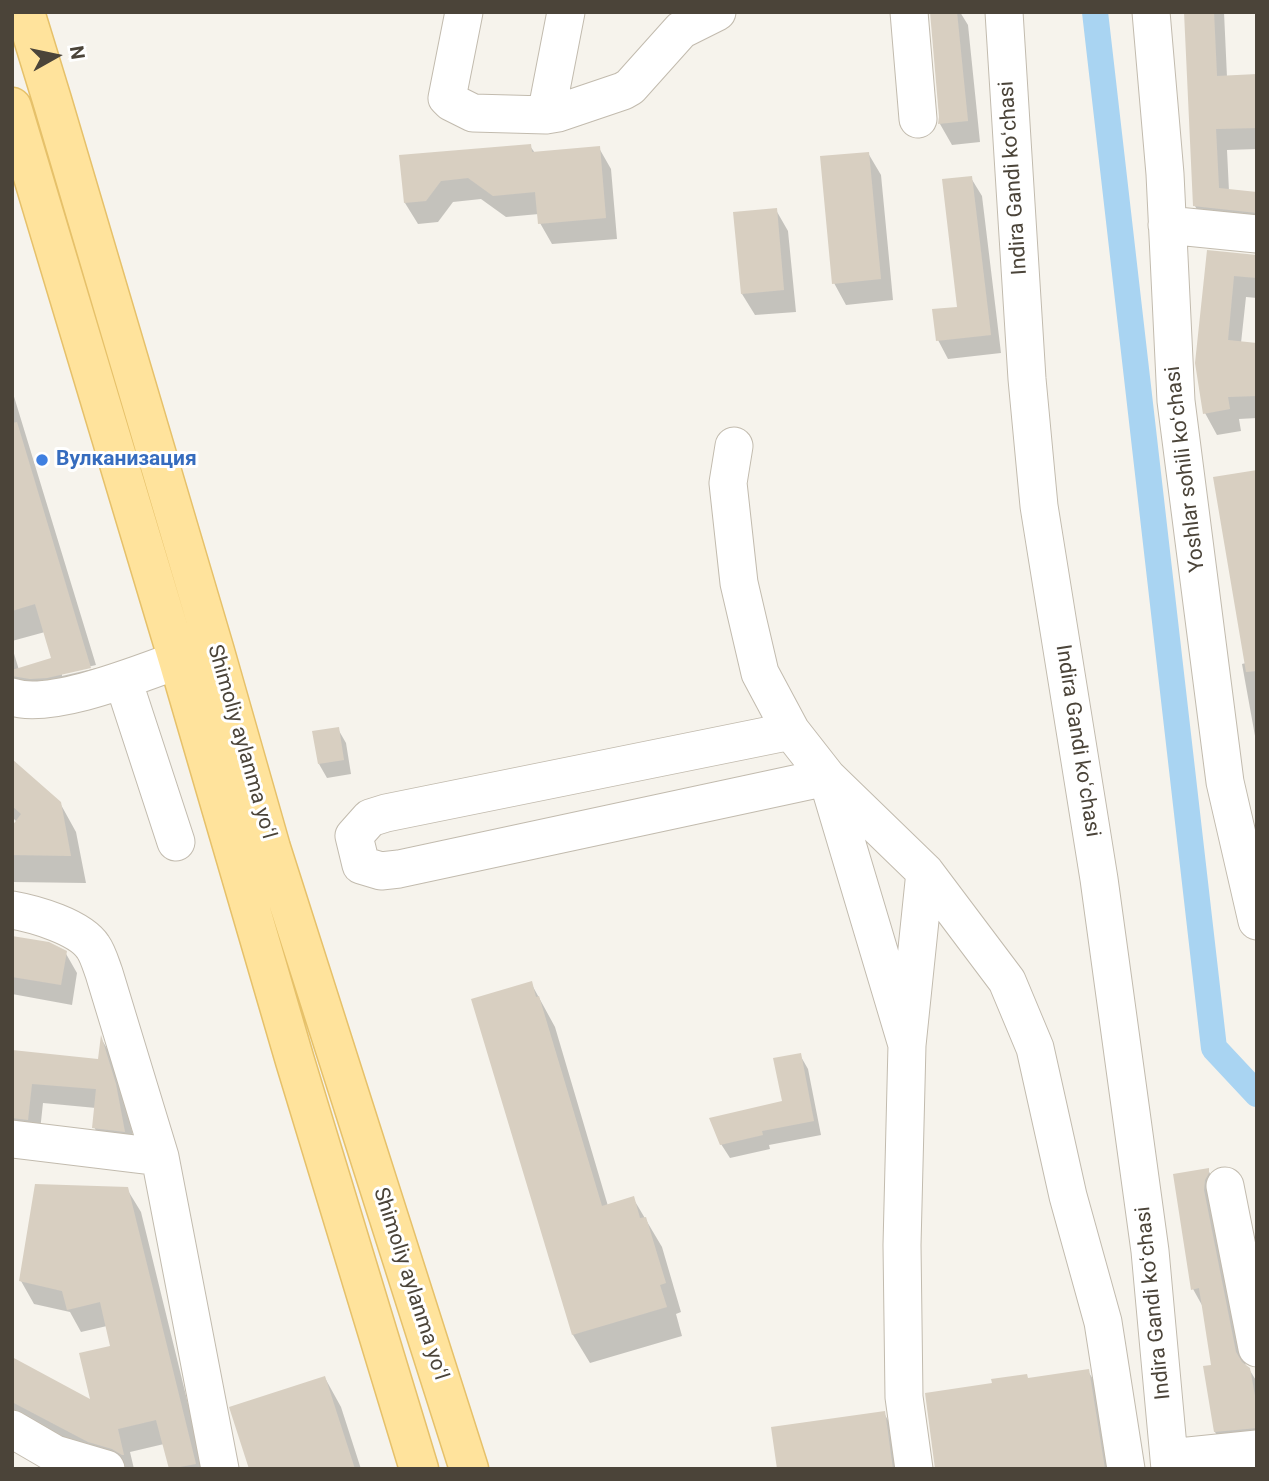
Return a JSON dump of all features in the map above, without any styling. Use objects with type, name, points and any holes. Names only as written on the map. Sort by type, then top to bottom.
[{"type":"main road","name":"Shimoliy aylanma yoʻl","points":[[25,12],[214,648],[295,1061],[419,1469]]},
{"type":"main road","points":[[14,118],[52,100]]},
{"type":"main road","name":"Shimoliy aylanma yoʻl","points":[[14,118],[178,660],[253,853],[469,1469]]},
{"type":"street","points":[[464,12],[447,98],[473,113],[546,115],[630,87],[681,30],[716,12]]},
{"type":"street","points":[[546,115],[566,12]]},
{"type":"street","points":[[909,12],[918,120]]},
{"type":"street","name":"Indira Gandi koʻchasi","points":[[1004,12],[1027,379],[1039,506],[1101,893],[1150,1251],[1170,1463]]},
{"type":"street","name":"Yoshlar sohili koʻchasi","points":[[1151,12],[1164,161],[1176,401],[1225,782],[1257,921]]},
{"type":"street","points":[[1167,225],[1257,234]]},
{"type":"street","points":[[734,446],[728,483],[739,583],[760,673],[791,732],[827,777],[925,872],[1007,981],[1034,1048],[1068,1196],[1103,1322],[1126,1469]]},
{"type":"street","points":[[12,696],[22,700],[54,699],[122,680],[178,660]]},
{"type":"street","points":[[122,680],[176,842]]},
{"type":"street","points":[[791,732],[386,813],[370,818],[354,836],[361,865],[380,871],[400,869],[827,777]]},
{"type":"street","points":[[827,777],[907,1045]]},
{"type":"street","points":[[914,1469],[904,1396],[902,1245],[907,1045],[925,872]]},
{"type":"street","points":[[12,909],[64,925],[80,934],[93,947],[104,973],[160,1157],[219,1469]]},
{"type":"street","points":[[12,1139],[160,1157]]},
{"type":"street","points":[[1225,1185],[1257,1348]]},
{"type":"street","points":[[12,1429],[55,1454],[106,1469]]},
{"type":"street","points":[[1170,1463],[1257,1448]]},
{"type":"building","points":[[930,12],[957,12],[968,121],[938,124]]},
{"type":"building","points":[[1184,12],[1214,12],[1217,76],[1257,74],[1257,128],[1216,129],[1219,188],[1257,192],[1257,213],[1193,206]]},
{"type":"building","points":[[531,144],[532,152],[600,146],[606,218],[538,224],[535,192],[493,196],[468,178],[441,181],[426,201],[404,203],[399,155]]},
{"type":"building","points":[[869,152],[881,279],[832,284],[820,156]]},
{"type":"building","points":[[972,176],[991,335],[936,341],[932,309],[957,307],[942,179]]},
{"type":"building","points":[[777,208],[784,290],[741,294],[733,212]]},
{"type":"building","points":[[1207,250],[1257,255],[1257,278],[1234,276],[1228,340],[1257,343],[1257,396],[1228,397],[1230,409],[1203,414],[1195,363]]},
{"type":"building","points":[[17,422],[91,668],[47,678],[12,676],[12,670],[51,658],[35,604],[12,611],[12,423]]},
{"type":"building","points":[[1257,470],[1257,671],[1246,672],[1213,477]]},
{"type":"building","points":[[339,727],[344,760],[318,764],[312,731]]},
{"type":"building","points":[[12,759],[61,802],[71,856],[12,855],[12,826],[21,814],[12,806]]},
{"type":"building","points":[[12,936],[49,942],[67,951],[61,985],[12,977]]},
{"type":"building","points":[[532,981],[536,997],[539,996],[602,1206],[634,1196],[640,1218],[646,1217],[666,1283],[660,1285],[667,1307],[572,1335],[471,999]]},
{"type":"building","points":[[101,1035],[116,1084],[125,1132],[92,1128],[96,1089],[32,1084],[28,1120],[12,1118],[12,1050],[98,1059]]},
{"type":"building","points":[[801,1053],[814,1121],[762,1131],[763,1135],[720,1145],[709,1118],[782,1101],[773,1058]]},
{"type":"building","points":[[1209,1168],[1204,1190],[1236,1352],[1250,1368],[1257,1407],[1257,1428],[1214,1432],[1203,1366],[1211,1365],[1199,1288],[1191,1290],[1173,1174]]},
{"type":"building","points":[[35,1184],[128,1187],[196,1464],[169,1469],[156,1420],[118,1429],[122,1455],[88,1442],[12,1402],[12,1357],[90,1399],[79,1353],[110,1346],[100,1302],[67,1310],[62,1291],[19,1281]]},
{"type":"building","points":[[1089,1369],[1105,1469],[935,1469],[925,1393],[992,1383],[991,1379],[1027,1374],[1028,1378]]},
{"type":"building","points":[[325,1376],[355,1469],[249,1469],[229,1407]]},
{"type":"building","points":[[885,1411],[893,1469],[777,1469],[771,1427]]},
{"type":"waterway","points":[[1095,12],[1214,1048],[1257,1094]]},
{"type":"place","name":"Вулканизация","points":[[42,460]]}]
